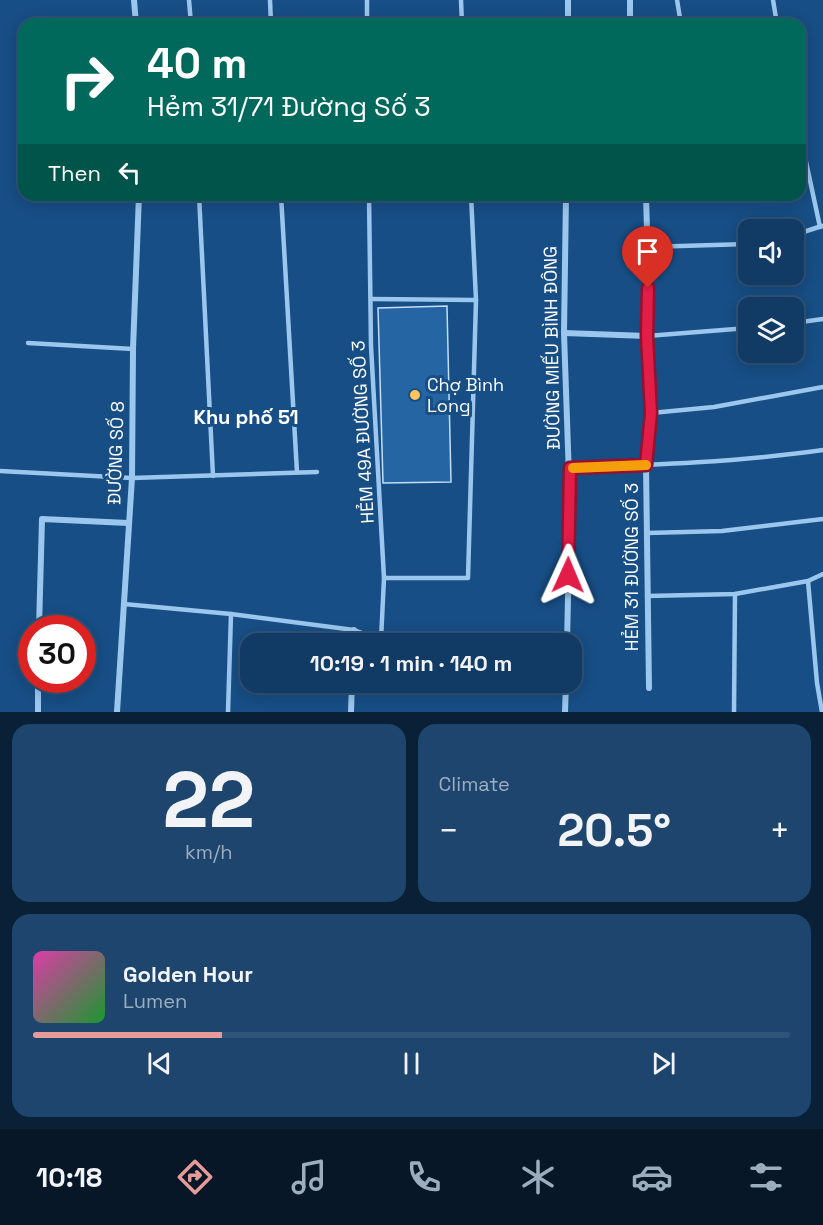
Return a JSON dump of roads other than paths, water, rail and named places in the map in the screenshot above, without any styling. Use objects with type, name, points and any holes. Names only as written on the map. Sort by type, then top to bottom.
[{"type":"street","points":[[134,0],[136,18]]},
{"type":"street","points":[[568,0],[568,18]]},
{"type":"street","points":[[630,0],[630,18]]},
{"type":"street","name":"ĐƯỜNG SỐ 8","points":[[117,712],[132,477],[133,349],[139,201]]},
{"type":"street","name":"ĐƯỜNG MIẾU BÌNH ĐÔNG","points":[[566,201],[564,333],[570,468],[567,633]]},
{"type":"street","name":"HẺM 31 ĐƯỜNG SỐ 3","points":[[646,201],[647,336],[651,413],[646,465],[649,688]]},
{"type":"street","points":[[564,333],[647,336]]},
{"type":"street","points":[[39,615],[42,519],[128,523]]},
{"type":"street","points":[[38,693],[38,712]]},
{"type":"street","points":[[351,712],[352,693]]},
{"type":"street","points":[[565,712],[566,693]]},
{"type":"lane","points":[[189,0],[190,18]]},
{"type":"lane","points":[[270,0],[271,18]]},
{"type":"lane","points":[[367,0],[367,18]]},
{"type":"lane","points":[[461,0],[462,18]]},
{"type":"lane","points":[[678,0],[680,18]]},
{"type":"lane","points":[[773,0],[776,18]]},
{"type":"lane","points":[[804,232],[822,227],[806,159]]},
{"type":"lane","points":[[199,201],[213,476]]},
{"type":"lane","points":[[281,201],[297,472]]},
{"type":"lane","name":"HẺM 49A ĐƯỜNG SỐ 3","points":[[369,201],[371,346],[384,578],[381,633]]},
{"type":"lane","points":[[384,578],[468,578],[476,300],[471,201]]},
{"type":"lane","points":[[647,247],[738,244]]},
{"type":"lane","points":[[371,299],[476,300]]},
{"type":"lane","points":[[804,322],[823,319]]},
{"type":"lane","points":[[647,336],[738,329]]},
{"type":"lane","points":[[28,343],[133,349]]},
{"type":"lane","points":[[651,413],[714,408],[823,387]]},
{"type":"lane","points":[[570,468],[792,455],[823,450]]},
{"type":"lane","points":[[0,471],[132,477],[317,472]]},
{"type":"lane","points":[[647,533],[722,531],[823,519]]},
{"type":"lane","points":[[647,596],[735,594],[808,581],[823,574]]},
{"type":"lane","points":[[808,581],[816,683],[822,712]]},
{"type":"lane","points":[[734,712],[735,594]]},
{"type":"lane","points":[[124,604],[231,614],[354,630],[362,633]]},
{"type":"lane","points":[[228,712],[231,614]]},
{"type":"place","name":"Chợ Bình Long","points":[[415,395]]},
{"type":"district","name":"Khu phố 51","points":[[246,417]]}]
